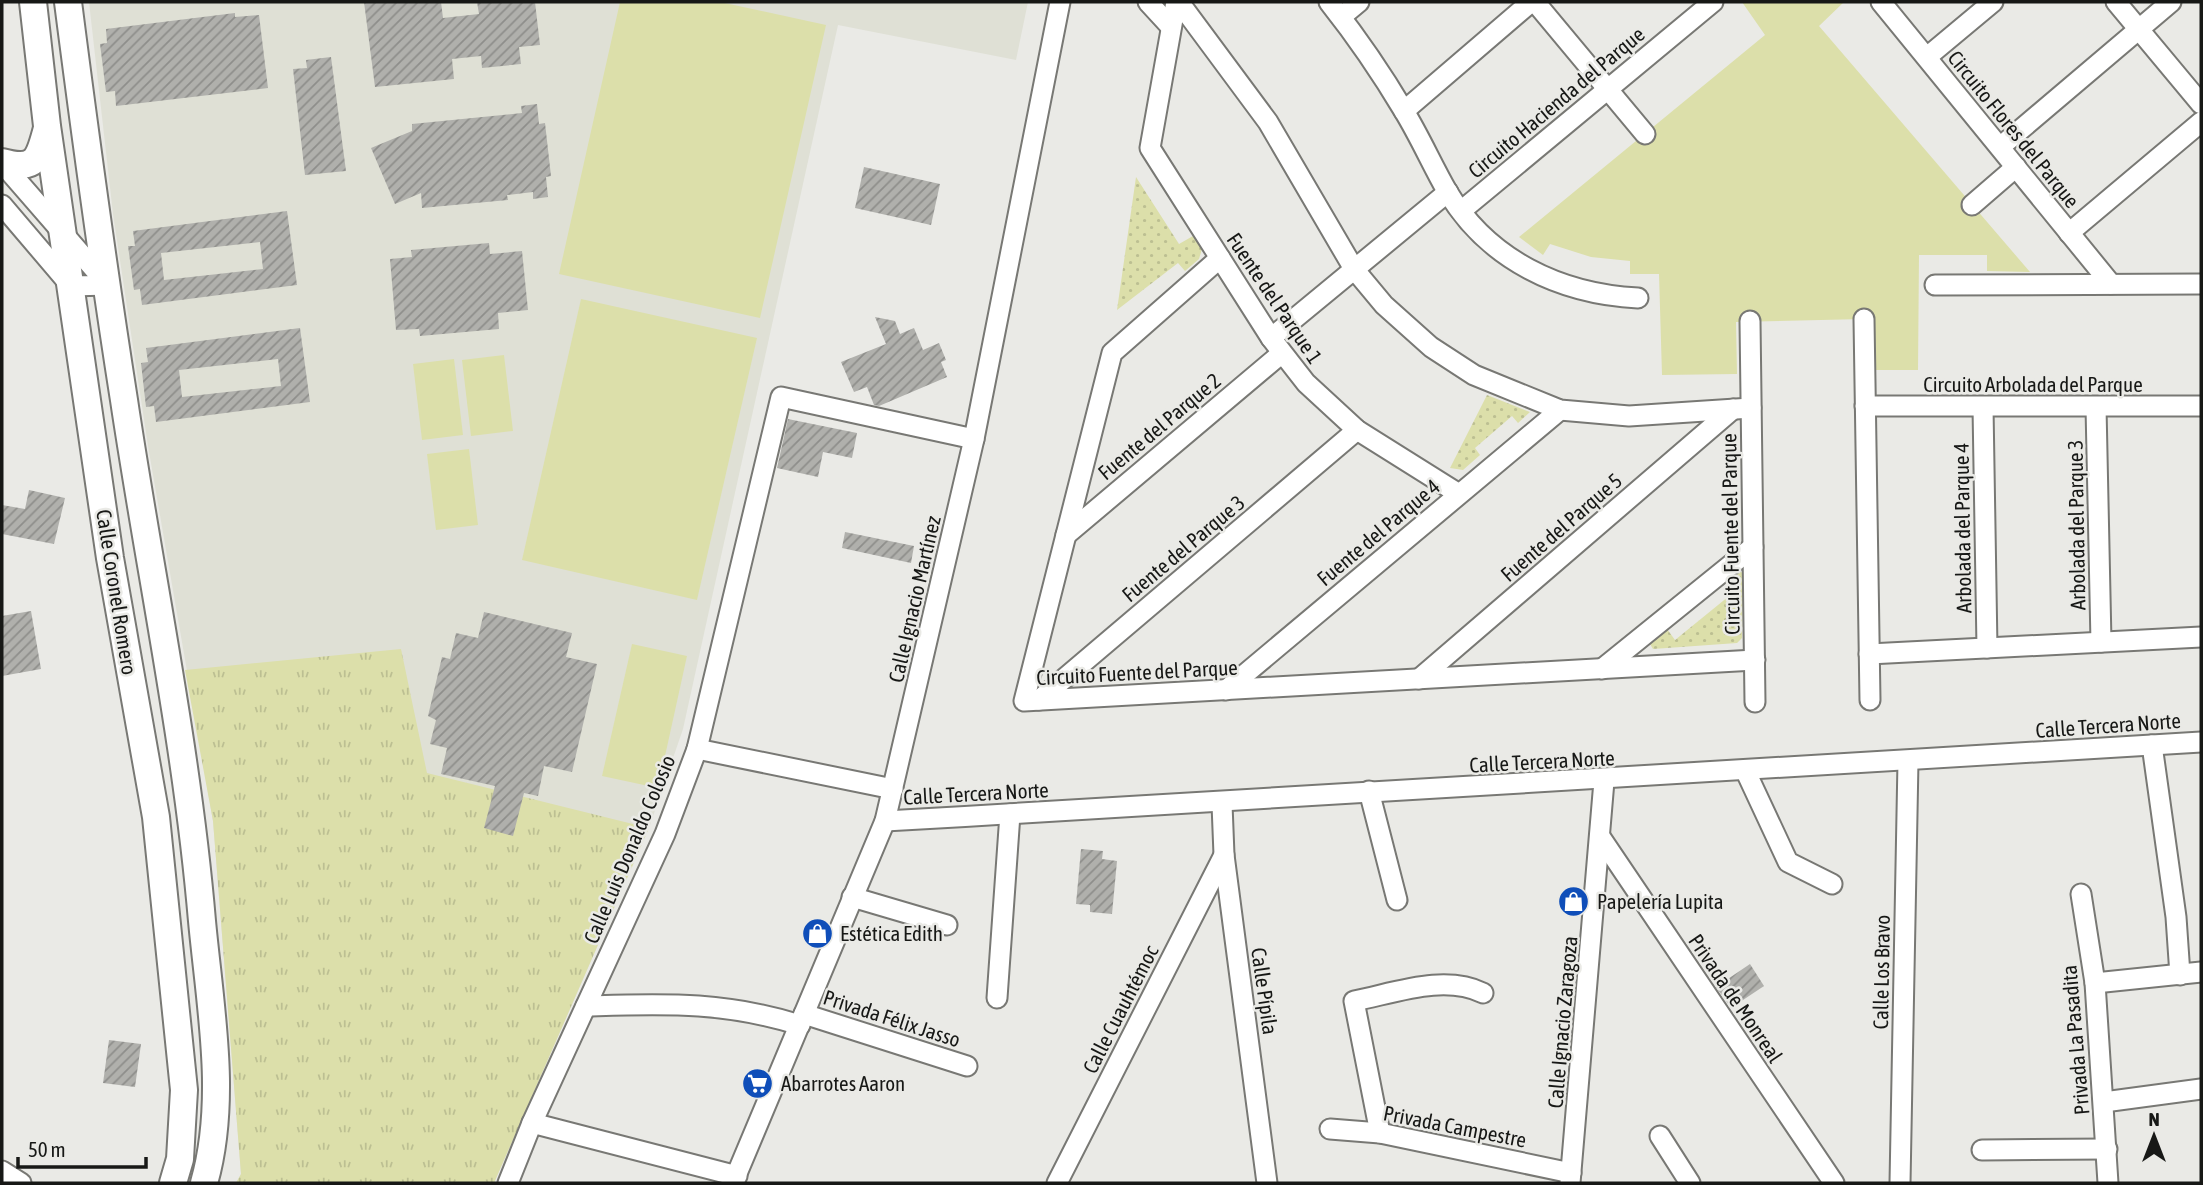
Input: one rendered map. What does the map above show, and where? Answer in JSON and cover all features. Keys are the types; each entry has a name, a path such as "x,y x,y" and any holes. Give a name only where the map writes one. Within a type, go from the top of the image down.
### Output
{"main road":[{"name":"Calle Coronel Romero","path":"33,2 47,126 110,558 156,817 184,1090 180,1159 173,1183"},
{"name":"Calle Coronel Romero","path":"68,2 124,400 193,816 216,1089 209,1164 204,1183"},
{"path":"2,162 19,167 32,164 40,153 47,126"}],"street":[{"name":"Calle Ignacio Martínez","path":"735,1179 885,821 974,439 1060,2"},
{"path":"1148,2 1171,27"},
{"name":"Circuito Fuente del Parque","path":"1150,148 1171,27 1178,2"},
{"name":"Circuito Fuente del Parque","path":"1178,2 1268,122 1354,269 1403,324 1453,362 1504,389 1560,410 1629,416 1742,408"},
{"path":"1335,10 1359,2"},
{"path":"1404,111 1533,2 1645,134"},
{"name":"Circuito Hacienda del Parque","path":"1461,211 1713,2"},
{"name":"Circuito Flores del Parque","path":"1881,2 2111,284"},
{"path":"1927,57 1993,2"},
{"path":"2116,2 2201,104"},
{"path":"2000,147 2171,2"},
{"name":"Circuito Hacienda del Parque","path":"1335,10 1404,111 1448,192 1488,242 1546,279 1592,292 1638,298"},
{"path":"2069,233 2201,122"},
{"name":"Fuente del Parque 1","path":"1150,148 1277,345 1306,383 1357,430 1459,494"},
{"path":"2,162 108,285"},
{"path":"1972,205 2016,167"},
{"name":"Fuente del Parque 2","path":"1066,535 1277,345 1354,269 1448,192"},
{"path":"2,205 71,286 108,285"},
{"name":"Circuito Fuente del Parque","path":"1220,258 1112,354 1024,701 1755,660"},
{"path":"1935,285 2193,284 2201,270"},
{"path":"1864,319 1870,700"},
{"name":"Circuito Fuente del Parque","path":"1750,321 1742,408 1753,547 1755,702"},
{"name":"Calle Luis Donaldo Colosio","path":"508,1183 532,1123 665,834 697,749 781,397 974,439"},
{"name":"Circuito Arbolada del Parque","path":"1865,406 2201,406"},
{"name":"Arbolada del Parque 4","path":"1983,407 1987,648"},
{"name":"Arbolada del Parque 3","path":"2096,407 2101,642"},
{"name":"Fuente del Parque 5","path":"1419,679 1742,408"},
{"name":"Fuente del Parque 4","path":"1226,690 1560,410"},
{"name":"Fuente del Parque 3","path":"1039,700 1357,430"},
{"path":"1602,669 1753,547"},
{"path":"1869,654 2201,637"},
{"name":"Calle Tercera Norte","path":"885,821 1222,804 1369,791 1604,781 2201,742"},
{"path":"2152,745 2176,917 2180,975"},
{"name":"Calle Tercera Norte","path":"697,749 893,789"},
{"name":"Calle Los Bravo","path":"1900,1183 1908,761"},
{"path":"1746,772 1788,862 1832,884"},
{"name":"Calle Ignacio Zaragoza","path":"1570,1178 1604,781"},
{"path":"1369,791 1397,900"},
{"name":"Calle Pípila","path":"1222,804 1224,855 1267,1183"},
{"path":"997,998 1010,814"},
{"name":"Privada de Monreal","path":"1601,838 1834,1183"},
{"name":"Calle Cuauhtémoc","path":"1057,1183 1224,855"},
{"name":"Privada La Pasadita","path":"2081,894 2095,983 2108,1183"},
{"path":"852,897 947,925"},
{"path":"2095,983 2201,972"},
{"path":"1380,1133 1354,1001 1447,984 1466,985 1483,993"},
{"name":"Privada Félix Jasso","path":"586,1006 680,1003 755,1011 802,1020 967,1066"},
{"path":"2104,1102 2201,1089"},
{"path":"532,1123 735,1179"},
{"name":"Privada Campestre","path":"1330,1129 1380,1133 1570,1178"},
{"path":"1660,1136 1690,1183"},
{"path":"1982,1150 2107,1149"},
{"path":"2,1171 21,1183"}],"shaded area":[{"path":"89,2 1028,2 1016,60 838,25 683,729 649,828 494,1183 236,1183 241,1174 213,821 148,446 113,214"}],"green space":[{"path":"620,2 720,2 826,25 760,318 559,274"},
{"path":"1742,2 1844,2 1819,26 2030,272 1987,271 1987,255 1919,255 1918,370 1871,370 1864,319 1736,322 1737,374 1662,375 1659,274 1630,274 1630,261 1591,257 1550,244 1543,255 1519,237 1765,35"},
{"path":"1136,177 1179,244 1193,236 1202,249 1199,259 1185,271 1178,263 1117,310"},
{"path":"581,299 757,338 697,600 522,560"},
{"path":"504,355 513,431 471,436 462,360"},
{"path":"454,359 463,435 422,440 413,364"},
{"path":"1487,395 1530,412 1518,423 1512,416 1475,448 1480,455 1463,470 1450,468"},
{"path":"469,449 478,525 436,530 427,454"},
{"path":"1739,571 1743,573 1742,638 1737,643 1653,649 1650,644 1667,629 1675,640 1734,592 1726,582"},
{"path":"632,644 687,656 658,788 602,776"},
{"path":"401,649 427,773 649,828 494,1183 236,1183 241,1174 213,821 185,670"}],"building":[{"path":"364,2 441,2 443,18 479,14 477,2 535,2 540,45 519,47 521,64 482,68 481,56 452,59 454,79 375,87"},
{"path":"235,13 235,17 259,15 268,88 116,106 115,91 106,92 100,44 107,43 106,29"},
{"path":"331,57 346,171 305,175 293,69 307,68 306,60"},
{"path":"537,104 539,124 545,123 551,176 546,177 548,197 533,199 533,192 507,195 508,200 422,208 421,193 395,204 371,148 412,131 412,124 522,113 521,106"},
{"path":"864,167 940,184 931,225 855,208"},
{"path":"287,211 297,285 142,305 140,289 134,290 128,246 135,246 133,231","holes":["260,242 263,269 164,280 161,253"]},
{"path":"489,243 490,254 522,251 528,310 498,313 499,329 420,336 419,329 396,330 390,259 412,257 411,250"},
{"path":"875,317 895,321 900,334 914,328 923,350 939,343 946,360 941,362 947,377 879,406 874,405 867,387 854,392 841,362 886,344"},
{"path":"300,328 310,402 156,422 154,406 146,407 141,363 148,362 146,348","holes":["278,359 281,386 182,397 179,370"]},
{"path":"788,419 857,433 852,458 823,452 818,477 777,468"},
{"path":"29,490 65,498 54,544 2,534 2,505 25,509"},
{"path":"845,532 914,546 911,563 842,548"},
{"path":"31,611 41,669 2,676 2,616"},
{"path":"484,612 572,633 566,657 597,664 572,772 544,766 538,796 524,793 513,836 484,828 495,786 441,774 447,748 430,744 436,720 428,716 442,657 450,659 456,633 478,638"},
{"path":"1081,849 1103,851 1102,859 1117,861 1112,914 1090,912 1090,905 1076,904"},
{"path":"1750,964 1764,986 1731,1008 1716,987"},
{"path":"109,1040 141,1044 135,1087 103,1083"}],"place":[{"name":"Papelería Lupita","path":"1574,901"},
{"name":"Estética Edith","path":"817,933"},
{"name":"Abarrotes Aaron","path":"758,1083"}]}
